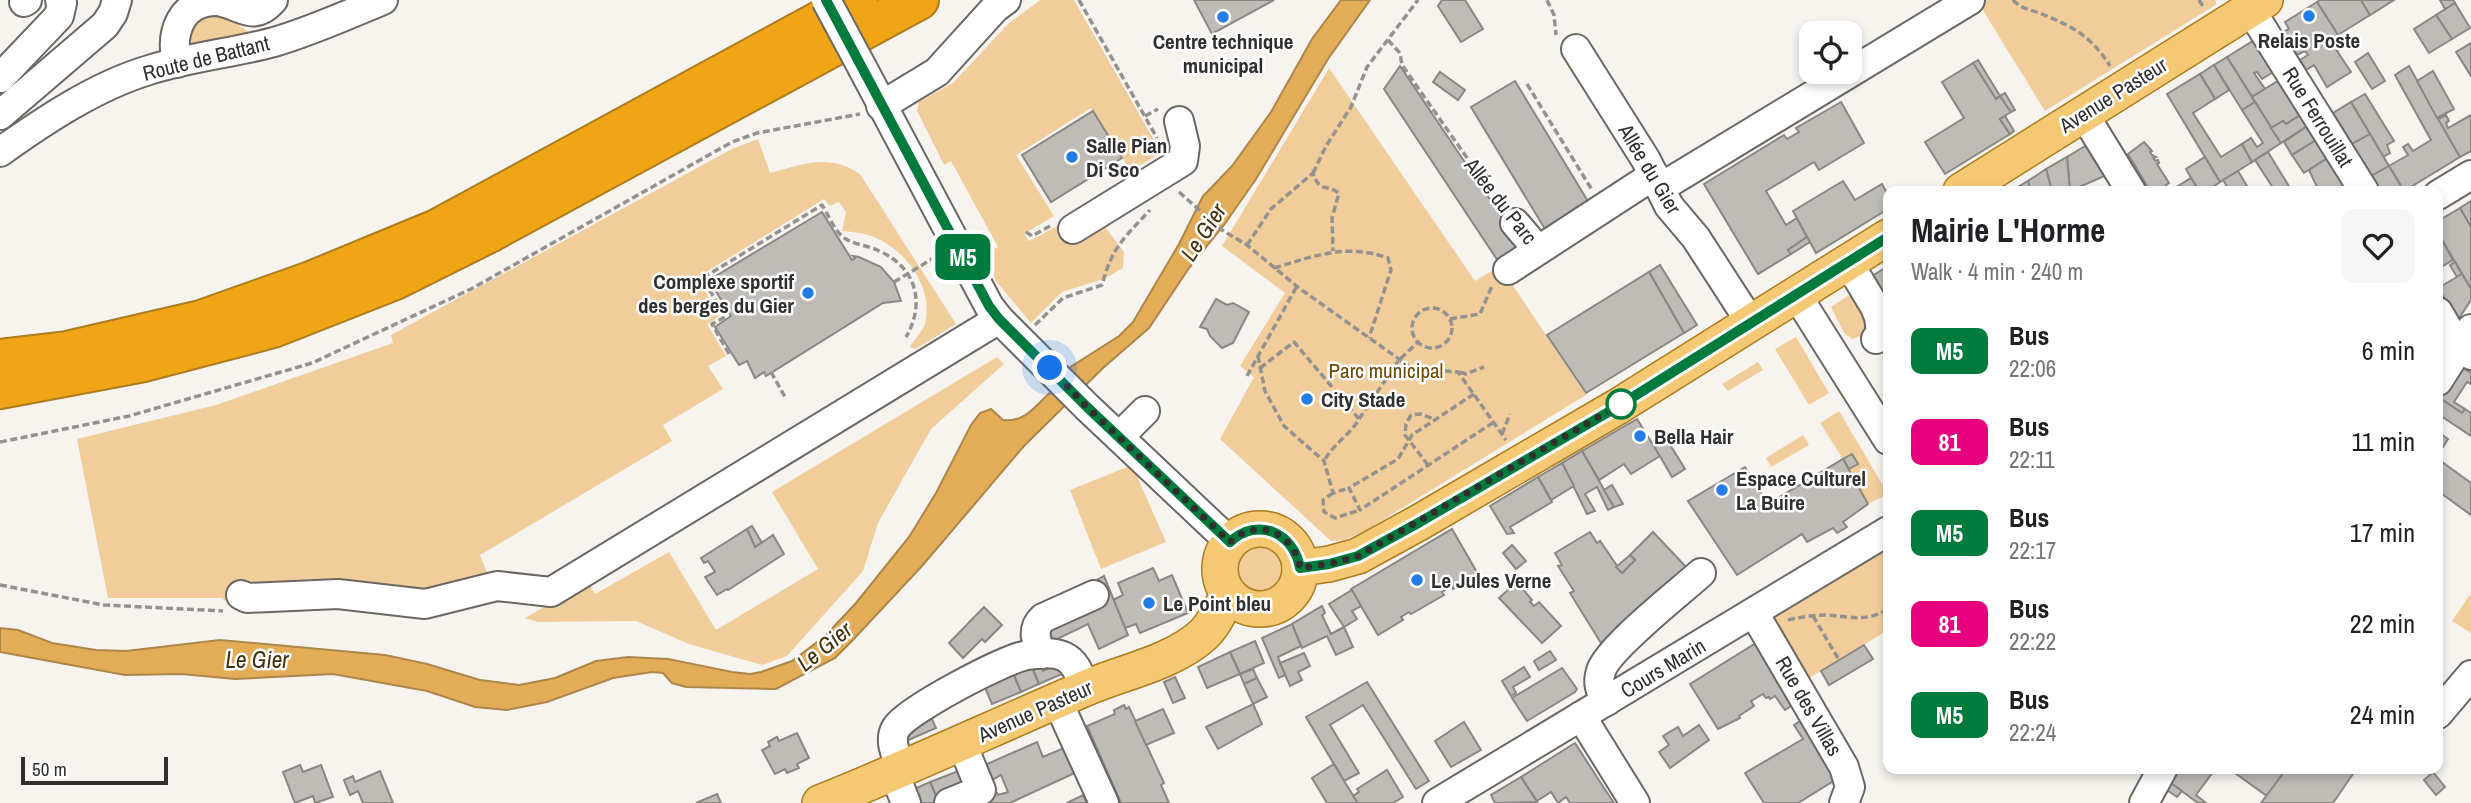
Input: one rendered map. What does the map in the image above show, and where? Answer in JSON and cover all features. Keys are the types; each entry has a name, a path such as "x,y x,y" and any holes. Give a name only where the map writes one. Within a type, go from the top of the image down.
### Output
{"highway":[{"path":"0,359 67,351 201,320 311,281 424,234 859,0"},
{"path":"0,389 144,362 274,328 395,280 489,233 919,0"}],"main road":[{"name":"Avenue Pasteur","path":"1969,186 2245,6"},
{"path":"1300,568 1342,562 1379,544 1617,407 1883,240"},
{"path":"1258,529 1271,531 1292,545 1300,568 1293,593 1284,601 1273,607 1248,608 1237,603 1228,594 1220,571 1221,559 1230,542 1246,532 1258,529"},
{"name":"Avenue Pasteur","path":"831,801 901,782 962,744 1071,694 1167,656 1193,641 1210,626 1228,594"}],"street":[{"path":"0,78 59,16 60,0"},
{"path":"0,115 105,25 117,0"},
{"path":"177,63 173,43 177,23 182,15 193,7 204,2 218,1 249,12 258,12 273,0"},
{"name":"Route de Battant","path":"0,152 46,120 112,85 148,70 276,41 383,0"},
{"path":"826,0 989,306 1087,407 1230,542"},
{"path":"881,106 937,72 995,8 1006,0"},
{"name":"Allée du Parc","path":"1515,223 1538,250 1970,0"},
{"name":"Rue Ferrouillat","path":"2245,6 2361,186"},
{"name":"Allée du Gier","path":"1576,49 1670,206 1696,238 1751,323"},
{"path":"2083,113 2128,186"},
{"path":"1067,224 1183,161 1185,146 1179,121"},
{"path":"2443,192 2471,175"},
{"path":"1508,270 1538,250"},
{"path":"1838,359 1883,336 1875,307 1848,262"},
{"path":"1796,294 1883,432"},
{"path":"2443,318 2467,344 2443,375"},
{"path":"242,595 247,598 338,594 425,604 497,586 551,592 999,319"},
{"path":"1119,437 1146,411"},
{"name":"Cours Marin","path":"1437,803 1607,701 1760,622 1883,535"},
{"path":"1607,701 1600,691 1599,682 1604,664 1637,629 1701,573"},
{"path":"383,576 398,601"},
{"path":"1041,654 1035,638 1037,623 1094,595"},
{"name":"Rue des Villas","path":"1760,622 1849,776 1851,800"},
{"path":"901,782 893,738 894,730 901,722 926,704 1013,659 1027,654 1058,654 1073,663 1071,694 1088,768 1104,803"},
{"path":"2443,708 2471,674"},
{"path":"1581,716 1635,803"},
{"path":"949,803 989,786 962,744"},
{"path":"2144,803 2157,774"}],"path":[{"path":"1079,0 1162,146"},
{"path":"1247,245 1271,209 1313,173 1326,146 1351,107 1367,67 1418,0"},
{"path":"1547,0 1554,15 1556,38 1576,49"},
{"path":"2013,0 2026,9 2085,35 2101,50 2113,71"},
{"name":"Allée du Parc","path":"1388,40 1400,53 1402,65 1515,223"},
{"path":"1527,84 1595,195"},
{"path":"1313,173 1317,184 1339,193 1332,218 1333,251"},
{"path":"729,354 712,324 725,317 703,278 822,205 842,237 878,250 899,262 911,279 916,296 916,320 906,337"},
{"path":"1031,328 1063,298 1102,285 1112,254 1123,237 1156,205"},
{"path":"1199,210 1297,286 1413,369 1466,374 1484,366"},
{"path":"1026,233 1032,236 1067,224"},
{"path":"1274,268 1333,251 1375,253 1388,258 1391,270 1368,338"},
{"path":"894,282 937,256"},
{"path":"1450,319 1480,314 1492,285 1508,270"},
{"path":"1247,376 1297,286"},
{"path":"1431,308 1438,309 1450,319 1451,335 1442,345 1430,348 1418,342 1413,330 1415,318 1419,313 1431,308"},
{"path":"1260,368 1294,342 1359,419"},
{"path":"1324,461 1330,449 1355,426 1399,360 1418,342"},
{"path":"1258,356 1265,391 1284,426 1324,461 1333,493"},
{"path":"771,372 785,397"},
{"path":"1458,372 1509,445"},
{"path":"1474,394 1412,435 1398,459 1349,488 1322,500 1324,512 1335,518 1360,510 1494,422"},
{"path":"1428,466 1405,435 1406,424 1411,415 1421,414 1436,420"},
{"path":"1502,434 1510,414"},
{"path":"1349,488 1360,510"},
{"path":"1760,622 1813,616 1865,618 1883,612"},
{"path":"1813,616 1838,658"}],"green space":[{"path":"198,0 257,37 162,57"},
{"path":"1040,0 1074,0 1159,149 1157,155 1131,171 1091,108 1016,155 1054,216 1024,234 1029,241 1063,223 1100,220 1124,252 1123,268 1104,279 1062,292 1031,323 996,281 985,254 998,247 951,161 944,165 917,111 919,102 953,83 1008,24"},
{"path":"1986,0 2215,0 2217,4 2045,111 1979,4"},
{"name":"Parc municipal","path":"1329,68 1475,281 1500,266 1586,395 1363,532 1344,540 1331,541 1220,439 1254,377 1240,366 1285,293 1222,246"},
{"path":"758,139 770,173 805,164 827,162 860,174 956,324 915,349 910,347 924,327 927,310 921,284 915,272 897,251 886,243 874,237 842,231 846,212 839,202 830,206 824,199 698,277 719,317 707,324 726,356 708,366 723,389 663,425 672,441 480,555 496,596 229,604 222,598 108,598 77,439 216,405 393,343 391,335 732,149"},
{"path":"1857,290 1870,333 1852,339 1844,333 1831,307"},
{"path":"1796,337 1829,393 1809,405 1775,349"},
{"path":"997,357 1004,364 931,429 878,523 863,571 787,656 762,665 689,644 636,621 538,622 525,618 588,582 595,594 669,552 716,630 818,569 772,492"},
{"path":"1758,362 1763,370 1728,391 1722,384"},
{"path":"1839,411 1883,486 1883,496 1868,504 1849,469 1858,464 1852,454 1843,459 1820,423"},
{"path":"1803,435 1809,445 1771,467 1766,458"},
{"path":"1132,465 1166,542 1101,569 1070,490"},
{"path":"1259,541 1269,543 1277,549 1283,557 1283,577 1277,585 1269,591 1259,593 1249,591 1241,585 1235,577 1233,567 1235,557 1241,549 1249,543"},
{"path":"1883,545 1883,633 1806,680 1768,618"},
{"path":"2471,593 2471,633 2452,621"}],"water":[{"name":"Le Gier","path":"1341,0 1370,0 1328,59 1256,179 1224,225 1189,268 1149,328 1103,368 1024,446 922,566 835,658 776,689 686,687 672,683 663,673 652,672 613,678 547,702 507,710 475,707 427,691 333,674 235,679 181,674 125,675 0,652 0,628 18,630 52,643 96,650 126,651 220,640 385,655 480,680 519,685 555,678 596,661 628,657 668,659 750,674 792,661 825,636 856,603 909,537 980,413 991,409 1003,420 1025,415 1056,388 1079,379 1069,368 1119,336 1133,322 1179,244 1203,196 1232,166 1271,112 1312,39"}],"building":[{"name":"Centre technique municipal","path":"1194,0 1274,0 1212,34"},
{"path":"1442,0 1465,0 1483,29 1461,42 1438,6"},
{"path":"2361,0 2370,15 2338,35 2317,2"},
{"path":"2361,0 2394,0 2370,15"},
{"path":"2440,0 2453,0 2455,3 2445,9"},
{"path":"2317,2 2345,46 2337,51 2351,72 2327,87 2314,65 2306,70 2300,60 2308,55 2305,51 2297,55 2283,32 2289,29 2285,22"},
{"path":"2455,3 2470,28 2452,39 2436,15"},
{"path":"2436,15 2452,39 2429,53 2414,29"},
{"path":"2256,39 2275,71 2262,79 2257,72 2254,73 2265,89 2252,97 2227,57"},
{"path":"2471,43 2471,76 2456,52"},
{"path":"2368,53 2385,81 2372,89 2355,62"},
{"path":"2227,57 2255,102 2242,110 2214,65"},
{"path":"1978,60 2000,96 1996,99 1973,63"},
{"path":"1973,63 1996,99 2000,96 2011,112 2000,119 2010,134 1945,174 1925,142 1964,118 1942,82"},
{"path":"2214,65 2229,90 2215,99 2200,74"},
{"path":"1400,66 1522,247 1498,261 1384,89"},
{"path":"2409,66 2460,157 2412,186 2401,186 2389,166 2408,155 2403,147 2408,144 2413,151 2431,140 2395,75"},
{"path":"2433,71 2454,109 2437,118 2417,81"},
{"path":"1440,72 1465,90 1458,100 1433,82"},
{"path":"2200,74 2215,99 2193,113 2221,157 2242,144 2252,162 2220,182 2167,94"},
{"path":"2281,79 2302,114 2286,124 2283,121 2271,128 2252,97"},
{"path":"1515,81 1592,208 1548,234 1471,107"},
{"path":"2005,93 2015,110 2011,112 2000,96"},
{"path":"2365,94 2394,141 2387,145 2390,153 2383,157 2351,102"},
{"path":"1841,102 1864,143 1819,170 1814,162 1766,191 1786,225 1797,218 1807,237 1788,250 1791,254 1758,274 1704,184 1784,135 1787,139 1799,132 1796,128"},
{"path":"2255,102 2281,143 2252,162 2242,144 2251,138 2257,147 2263,143 2242,110"},
{"path":"2351,102 2370,134 2352,144 2333,113"},
{"name":"Salle Pian Di Sco","path":"1093,111 1122,158 1051,202 1022,155"},
{"path":"2302,114 2309,125 2281,143 2271,128 2283,121 2286,124"},
{"path":"2446,115 2448,128 2471,115 2471,151 2460,157 2438,119"},
{"path":"2005,116 2014,131 2010,134 2000,119"},
{"path":"2309,125 2318,139 2292,155 2284,142"},
{"path":"2370,134 2389,166 2371,176 2352,144"},
{"path":"2318,139 2329,157 2304,173 2292,155"},
{"path":"2144,142 2156,157 2153,158 2158,160 2157,164 2169,183 2165,186 2147,186 2128,154"},
{"path":"2090,143 2109,174 2081,186 2070,186 2067,157"},
{"path":"2268,152 2289,186 2272,186 2255,160"},
{"path":"2067,157 2070,186 2051,186 2046,169"},
{"path":"2205,157 2220,182 2214,186 2196,186 2186,169"},
{"path":"2329,157 2346,186 2317,186 2309,170"},
{"path":"2389,166 2401,186 2377,186 2371,176"},
{"path":"2046,169 2051,186 2030,186 2028,181"},
{"path":"2238,171 2247,186 2227,186 2223,180"},
{"path":"2191,178 2196,186 2178,186"},
{"path":"1843,181 1855,200 1882,184 1883,186 1883,212 1816,253 1793,211"},
{"path":"2471,201 2471,227 2460,208"},
{"path":"2460,208 2471,227 2471,289 2443,241 2443,218"},
{"name":"Complexe sportif des berges du Gier","path":"822,212 852,260 855,258 853,256 859,257 881,267 894,282 901,301 883,303 766,376 764,372 755,378 747,361 739,365 715,327 731,316 709,280"},
{"path":"1807,237 1810,242 1791,254 1788,250"},
{"path":"2443,242 2453,260 2443,266"},
{"path":"2455,262 2462,274 2457,277 2450,265"},
{"path":"1660,265 1697,325 1684,333 1649,272"},
{"path":"1883,269 1883,299 1866,280"},
{"path":"1649,272 1684,333 1586,393 1547,335"},
{"path":"2462,274 2471,289 2471,300 2458,320 2443,296 2443,285"},
{"path":"1216,299 1227,305 1233,303 1249,312 1233,343 1222,348 1207,329 1200,327"},
{"path":"2457,365 2471,373 2471,384 2467,382 2454,402 2465,409 2462,413 2443,400 2443,389"},
{"path":"2443,400 2462,413 2465,409 2471,413 2471,436 2443,417"},
{"path":"1637,419 1660,456 1631,474 1624,464 1599,480 1582,451"},
{"path":"1663,436 1685,469 1672,477 1654,446"},
{"path":"1582,451 1614,507 1608,510 1597,487 1585,494 1595,511 1587,514 1562,463"},
{"path":"1852,454 1858,464 1849,469 1843,459"},
{"path":"1843,459 1868,504 1843,522 1847,527 1837,533 1833,528 1807,542 1802,534 1737,575 1688,501 1745,467 1768,504"},
{"path":"1562,463 1574,486 1551,500 1538,477"},
{"path":"2443,463 2471,483 2471,515 2443,495"},
{"path":"1538,477 1552,502 1510,527 1514,533 1507,534 1490,506"},
{"path":"1612,485 1623,504 1614,507 1604,490"},
{"path":"752,526 762,543 755,547 747,529"},
{"path":"747,529 755,547 773,535 784,554 717,595 705,577 715,572 708,561 704,563 701,558"},
{"name":"Le Jules Verne","path":"1452,529 1478,574 1453,589 1452,586 1442,592 1444,595 1411,614 1409,612 1401,617 1403,620 1378,635 1351,589"},
{"path":"1590,532 1597,543 1600,541 1622,573 1635,560 1630,555 1653,532 1689,570 1604,648 1570,593 1574,591 1558,566 1562,565 1555,553"},
{"path":"1512,545 1526,561 1516,569 1503,553"},
{"path":"1630,555 1635,560 1622,573 1616,567"},
{"name":"Le Point bleu","path":"1153,568 1159,581 1172,575 1188,613 1140,633 1136,624 1125,628 1113,600 1123,595 1118,583"},
{"path":"1104,576 1128,635 1099,649 1088,624 1053,641 1046,626 1103,600 1095,581"},
{"path":"1517,582 1534,606 1539,602 1561,626 1542,643 1499,598"},
{"path":"1352,590 1361,606 1352,611 1357,619 1344,627 1329,604"},
{"path":"1322,606 1325,613 1322,615 1331,634 1344,627 1353,647 1336,655 1327,636 1302,648 1292,624"},
{"path":"984,607 1002,625 985,642 982,639 963,658 949,643"},
{"path":"1292,624 1301,646 1278,657 1285,675 1279,678 1262,638"},
{"path":"1761,640 1799,701 1785,710 1775,696 1770,699 1763,694 1751,701 1754,706 1739,716 1740,718 1718,729 1690,684"},
{"path":"1255,641 1264,663 1240,674 1230,652"},
{"path":"1864,645 1873,659 1829,685 1821,671"},
{"path":"1550,651 1556,660 1539,670 1534,661"},
{"path":"1230,652 1240,674 1207,688 1198,667"},
{"path":"1304,653 1310,666 1298,672 1302,680 1290,686 1280,663"},
{"path":"1039,662 1043,671 1058,664 1062,674 1039,684 1031,665"},
{"path":"1031,665 1039,684 1021,692 1012,671"},
{"path":"1524,667 1530,677 1513,687 1516,693 1511,696 1502,681"},
{"path":"1562,668 1577,689 1527,721 1512,698"},
{"path":"1253,669 1257,678 1244,684 1240,674"},
{"path":"1012,671 1021,692 992,704 983,683"},
{"path":"1175,677 1185,698 1173,703 1164,682"},
{"path":"1257,678 1267,697 1253,704 1244,684"},
{"path":"1367,682 1429,781 1416,789 1363,705 1330,725 1359,773 1344,781 1306,717"},
{"path":"1253,704 1262,724 1218,749 1206,727"},
{"path":"1124,705 1126,709 1129,707 1164,783 1161,785 1169,803 1121,803 1087,726 1115,714 1114,710"},
{"path":"927,708 936,728 906,741 904,729"},
{"path":"1163,709 1174,733 1146,745 1135,721"},
{"path":"1808,716 1835,780 1798,803 1764,803 1745,773 1803,739 1794,725"},
{"path":"1464,722 1481,750 1451,767 1435,741"},
{"path":"1699,725 1709,740 1670,768 1659,752 1669,745 1663,736 1678,727 1683,736"},
{"path":"797,733 809,758 797,764 799,768 787,773 785,769 775,774 762,750 770,746 768,742 777,737 779,741"},
{"path":"1037,742 1043,757 1066,747 1077,772 1010,803 972,803 997,793 1008,792 1001,775 992,780 985,765"},
{"path":"1575,743 1614,803 1570,803 1566,797 1558,803 1551,792 1537,801 1521,777"},
{"path":"1334,764 1358,803 1327,803 1312,778"},
{"path":"300,765 303,772 321,765 333,797 315,803 313,796 295,803 283,772"},
{"path":"961,770 968,785 937,798 930,782"},
{"path":"1387,770 1403,797 1393,803 1358,803 1353,796 1359,792 1357,789"},
{"path":"380,771 393,803 363,803 358,791 350,795 344,780 353,776 355,782"},
{"path":"2173,774 2212,774 2196,795 2206,803 2198,803 2168,781"},
{"path":"2236,774 2284,774 2267,796"},
{"path":"2283,774 2353,774 2333,803 2261,803"},
{"path":"2435,774 2445,787 2436,795 2424,780"},
{"path":"1521,777 1537,802 1495,803 1491,795"},
{"path":"2168,781 2182,791 2177,797 2164,788"},
{"path":"930,782 939,803 920,803 914,789"},
{"path":"717,794 721,803 696,803"},
{"path":"1083,795 1087,803 1067,803"}],"bus line":[{"name":"M5","path":"826,0 989,306 999,319 1025,342 1087,407 1230,542 1246,532 1258,529 1271,531 1292,545 1300,568 1342,562 1358,556 1420,522 1617,407 1883,240"}],"place":[{"name":"Relais Poste","path":"2309,16"},
{"name":"Centre technique municipal","path":"1223,17"},
{"name":"Salle Pian Di Sco","path":"1072,157"},
{"name":"Complexe sportif des berges du Gier","path":"808,293"},
{"name":"City Stade","path":"1307,399"},
{"name":"Bella Hair","path":"1640,436"},
{"name":"Espace Culturel La Buire","path":"1722,490"},
{"name":"Le Jules Verne","path":"1417,580"},
{"name":"Le Point bleu","path":"1149,603"}],"route":[{"path":"1050,368 1087,407 1230,542 1246,532 1258,529 1271,531 1292,545 1300,568 1342,562 1358,556 1621,404"}]}
